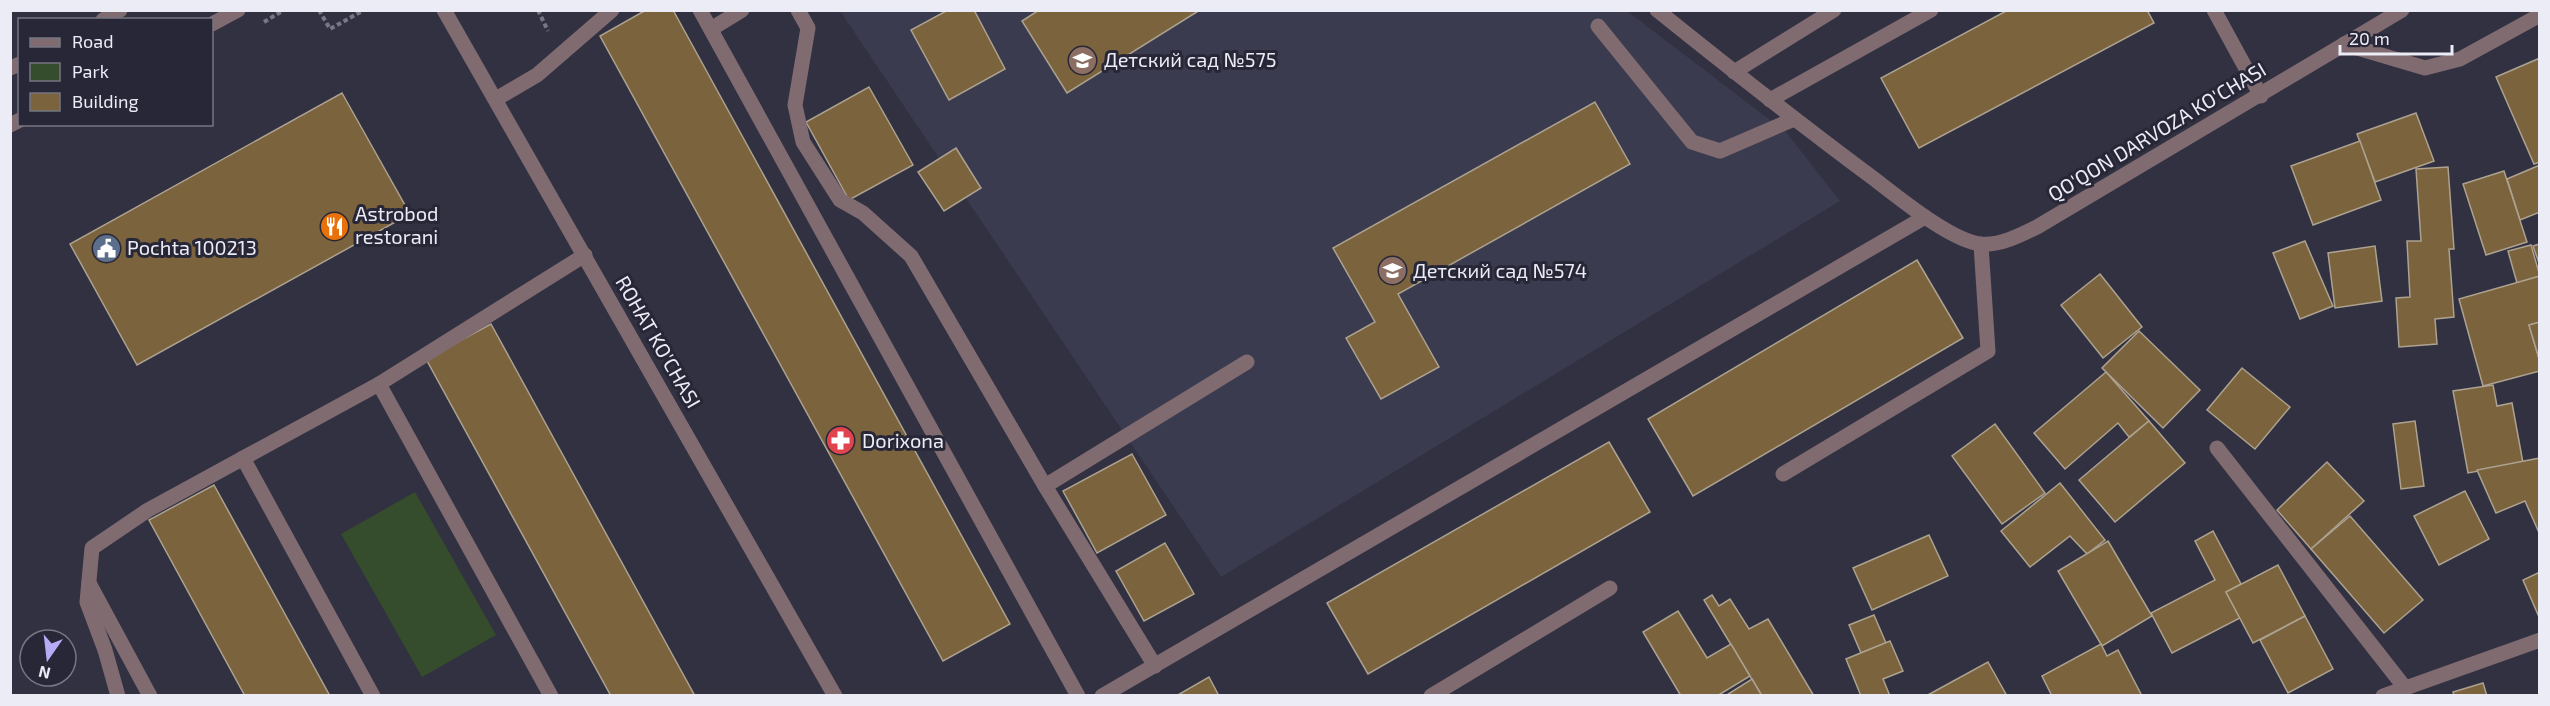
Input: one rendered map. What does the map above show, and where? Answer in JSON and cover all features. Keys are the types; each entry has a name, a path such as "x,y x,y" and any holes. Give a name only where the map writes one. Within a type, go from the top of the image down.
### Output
{"street":[{"path":"106,18 120,10"},
{"path":"213,23 238,10"},
{"name":"ROHAT KO'CHASI","path":"444,10 835,696"},
{"path":"496,99 537,75 612,10"},
{"path":"700,10 1078,696"},
{"path":"711,29 742,10"},
{"path":"798,10 808,28 795,105 803,142 840,200 863,213 911,256 1045,486 1155,666"},
{"path":"1657,10 1794,119 1925,217 1952,233 1981,244 1989,351 1783,474"},
{"path":"1734,72 1834,10"},
{"path":"1770,100 1931,10"},
{"path":"2214,10 2261,96"},
{"name":"QO'QON DARVOZA KO'CHASI","path":"1981,244 2011,239 2037,228 2403,10"},
{"path":"2344,44 2425,68 2460,60 2540,15"},
{"path":"1598,26 1692,142 1720,151 1794,119"},
{"path":"1102,696 1925,217"},
{"path":"118,696 105,650 87,602 92,548 148,510 379,384 585,255"},
{"path":"1045,486 1247,362"},
{"path":"379,384 551,696"},
{"path":"2217,448 2406,689"},
{"path":"243,458 373,696"},
{"path":"89,584 150,696"},
{"path":"1431,696 1610,588"},
{"path":"2383,696 2540,640"}],"path":[{"path":"318,10 330,29 363,10"}],"shaded area":[{"path":"840,11 1627,11 1786,132 1840,201 1221,577"}],"green space":[{"path":"415,492 496,635 422,677 341,534"}],"building":[{"path":"646,10 673,10 1010,624 943,661 600,36"},
{"path":"948,10 974,10 1005,69 949,100 911,30"},
{"name":"Детский сад №575","path":"1039,10 1200,10 1067,93 1022,21"},
{"path":"2008,10 2147,10 2154,23 1919,148 1881,78"},
{"path":"2540,58 2540,162 2534,164 2496,77"},
{"path":"869,87 913,165 849,200 806,122"},
{"path":"342,93 410,214 137,365 70,244"},
{"name":"Детский сад №574","path":"1595,102 1630,164 1398,294 1439,367 1381,399 1346,338 1375,322 1333,248"},
{"path":"2416,113 2434,161 2375,182 2357,134"},
{"path":"2360,141 2381,200 2313,225 2291,166"},
{"path":"956,148 981,188 944,211 918,172"},
{"path":"2540,165 2540,212 2520,220 2507,179"},
{"path":"2448,167 2454,249 2449,249 2454,317 2435,319 2437,344 2399,347 2396,298 2410,297 2407,241 2421,241 2416,169"},
{"path":"2504,171 2527,242 2486,255 2463,184"},
{"path":"2305,241 2333,306 2300,319 2273,253"},
{"path":"2540,244 2540,266 2533,246"},
{"path":"2531,245 2540,276 2517,283 2508,251"},
{"path":"2375,246 2382,301 2335,308 2328,253"},
{"path":"1917,260 1963,338 1693,496 1648,419"},
{"path":"2100,274 2142,327 2103,358 2061,305"},
{"path":"2540,276 2540,322 2529,325 2540,362 2540,371 2483,386 2459,299"},
{"path":"2540,322 2540,362 2529,325"},
{"path":"491,324 695,696 611,696 426,359"},
{"path":"2139,331 2200,390 2163,428 2102,368"},
{"path":"2242,368 2290,407 2255,449 2207,410"},
{"path":"2106,372 2149,421 2129,437 2118,423 2065,469 2034,433"},
{"path":"2493,385 2497,406 2512,403 2523,463 2468,473 2453,391"},
{"path":"2149,421 2185,463 2115,522 2079,480"},
{"path":"2415,421 2424,486 2401,489 2393,424"},
{"path":"1995,424 2045,493 2002,524 1952,456"},
{"path":"1609,442 1650,512 1368,674 1327,603"},
{"path":"1132,454 1166,515 1097,553 1063,491"},
{"path":"2540,458 2540,535 2525,501 2496,513 2477,470"},
{"path":"2327,462 2364,501 2311,549 2277,510"},
{"path":"2060,483 2105,540 2087,554 2070,536 2030,567 2001,531"},
{"path":"214,485 330,696 245,696 149,520"},
{"path":"2465,491 2489,539 2439,565 2414,516"},
{"path":"2350,516 2423,600 2384,633 2311,549"},
{"path":"2213,531 2241,584 2226,592 2240,618 2172,653 2151,613 2215,580 2195,541"},
{"path":"1929,535 1948,576 1872,610 1853,568"},
{"path":"2108,541 2152,616 2102,646 2058,571"},
{"path":"1165,543 1194,594 1144,621 1116,571"},
{"path":"2278,565 2305,616 2253,643 2226,592"},
{"path":"2540,572 2540,617 2539,617 2523,580"},
{"path":"1712,595 1719,606 1730,599 1749,629 1768,619 1814,696 1762,696 1704,600"},
{"path":"1678,611 1707,658 1731,644 1750,676 1717,696 1681,696 1643,632"},
{"path":"1874,615 1886,643 1861,653 1849,625"},
{"path":"2305,616 2333,669 2288,693 2260,640"},
{"path":"1890,641 1903,671 1883,679 1890,696 1861,696 1846,659"},
{"path":"2101,644 2107,656 2118,650 2142,696 2052,696 2042,676"},
{"path":"1988,662 2007,696 1926,696"},
{"path":"1209,677 1219,696 1176,696"},
{"path":"1752,679 1762,696 1725,696"},
{"path":"2483,683 2487,696 2454,696 2453,692"}],"place":[{"name":"Детский сад №575","path":"1083,60"},
{"name":"Astrobod restorani","path":"334,226"},
{"name":"Pochta 100213","path":"106,248"},
{"name":"Детский сад №574","path":"1392,271"},
{"name":"Dorixona","path":"841,441"}]}
